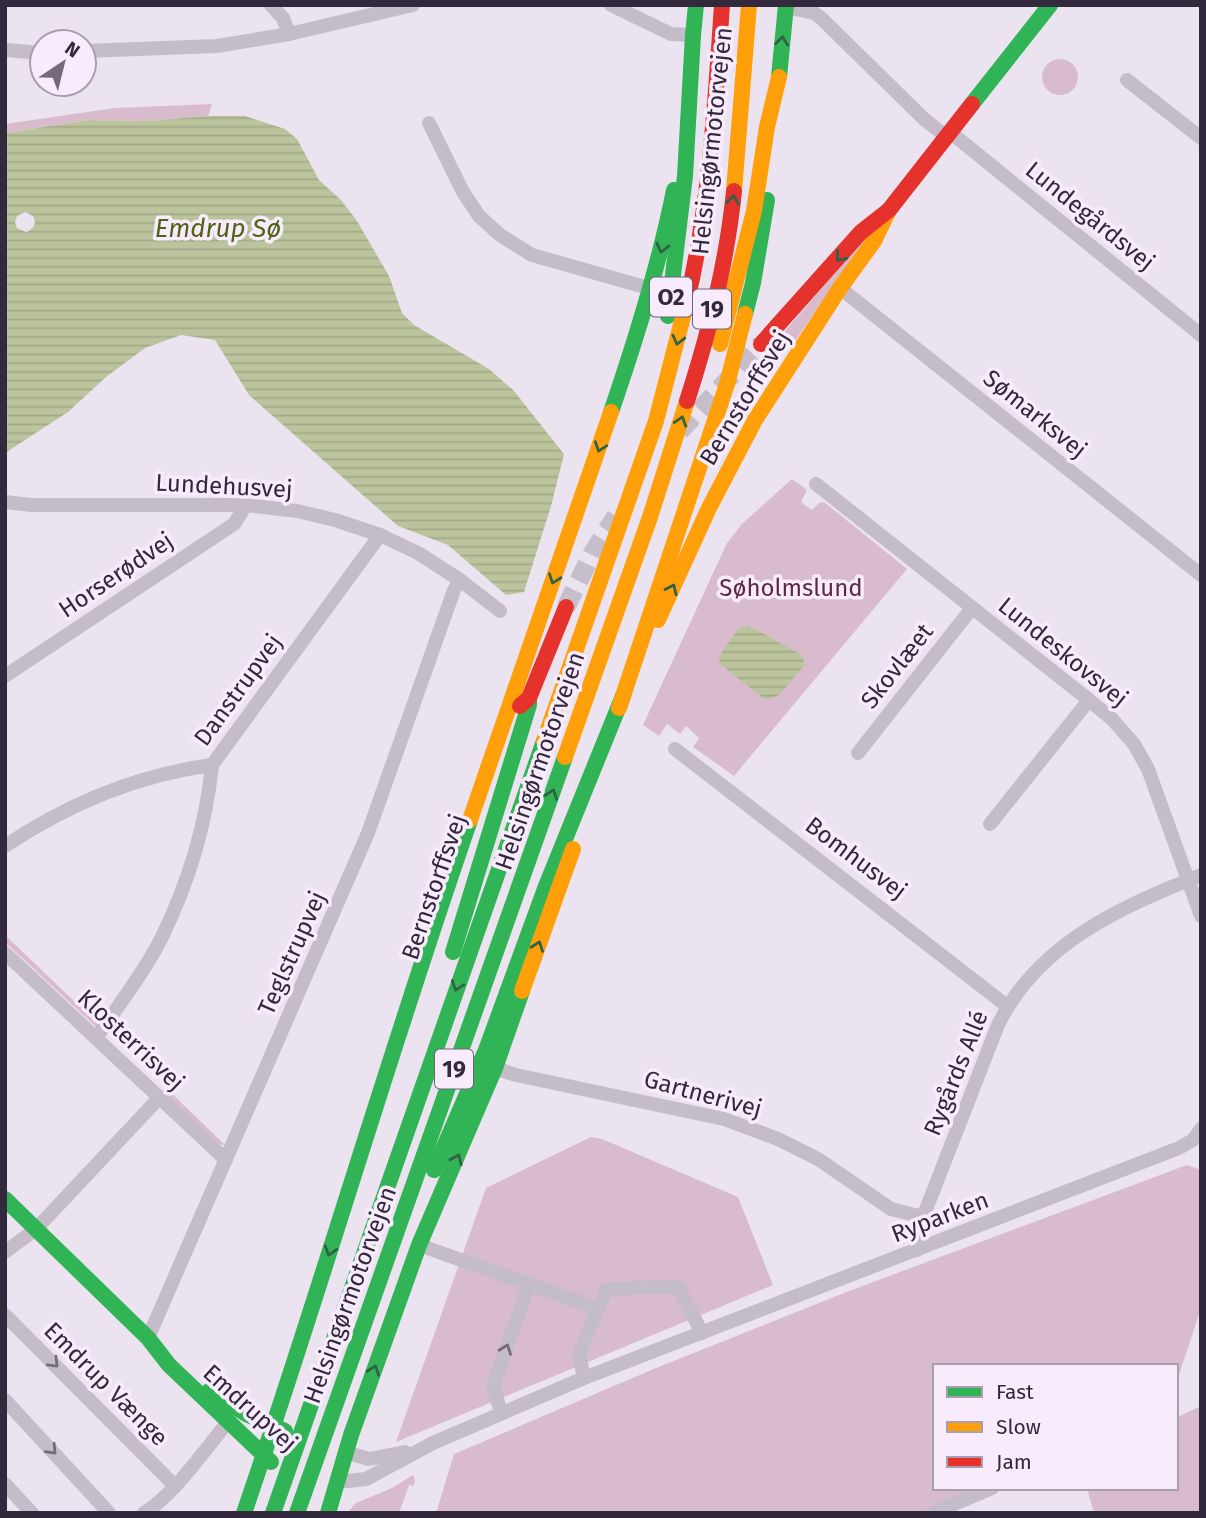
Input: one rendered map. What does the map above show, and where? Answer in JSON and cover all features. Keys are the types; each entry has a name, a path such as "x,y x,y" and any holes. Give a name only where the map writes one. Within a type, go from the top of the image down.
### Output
{"main road":[{"name":"O2","path":"611,552 668,318 677,261 688,158 696,5"},
{"name":"Helsingørmotorvejen","path":"273,1513 663,397 695,265 711,154 722,5"},
{"name":"Helsingørmotorvejen","path":"297,1513 620,602 704,347 730,230 749,5"},
{"name":"Bernstorffsvej","path":"623,695 730,464 780,377 874,241 889,210 1051,5"},
{"name":"O2","path":"620,602 691,435 708,384 752,222 767,127 779,77 786,6"},
{"path":"244,1513 271,1457 418,970 652,289 678,170 693,35"},
{"path":"328,1513 339,1452 419,1245 495,1068 584,819 715,423 745,319 773,167 779,77"},
{"name":"Bernstorffsvej","path":"761,344 861,232 889,210"},
{"name":"Bernstorffsvej","path":"351,1186 429,972 522,702 528,698 566,607"},
{"path":"379,1280 470,1089 546,886 623,695"},
{"path":"414,1110 435,1007 529,705 528,698"},
{"name":"Emdrupvej","path":"5,1199 148,1338 162,1358 228,1422 294,1475 332,1482"},
{"name":"Emdrupvej","path":"148,1338 169,1350 212,1394 246,1414 339,1452"},
{"path":"228,1422 246,1414"},
{"path":"271,1457 298,1449 322,1456 339,1452"}],"street":[{"path":"271,5 283,18 289,34"},
{"path":"98,50 217,46 289,34 413,5"},
{"path":"611,5 671,34 693,35"},
{"name":"Lundegårdsvej","path":"786,6 814,13 821,18 924,118 948,134 1201,335"},
{"path":"5,50 28,51"},
{"path":"1126,80 1201,138"},
{"path":"429,123 463,192 479,216 500,235 531,255 652,289"},
{"name":"Sømarksvej","path":"840,288 1201,575"},
{"name":"Lundeskovsvej","path":"816,484 1089,700 1112,719 1135,744 1194,877 1201,916"},
{"name":"Lundehusvej","path":"5,502 30,505 246,505 297,511 380,535 418,553 460,580 499,611"},
{"name":"Horserødvej","path":"5,676 234,524 246,505"},
{"name":"Danstrupvej","path":"96,1038 160,941 185,887 197,850 209,796 212,765 380,535"},
{"name":"Teglstrupvej","path":"148,1338 368,833 454,590 460,580"},
{"name":"Skovlæet","path":"858,753 972,608"},
{"path":"990,824 1089,700"},
{"name":"Bomhusvej","path":"675,749 1007,1006"},
{"path":"5,846 52,817 92,797 139,780 212,765"},
{"name":"Rygårds Allé","path":"916,1250 923,1217 1007,1006 1044,964 1093,924 1145,897 1194,877"},
{"name":"Klosterrisvej","path":"5,953 226,1160"},
{"name":"Gartnerivej","path":"495,1068 516,1075 724,1119 778,1139 818,1158 891,1209 923,1217"},
{"path":"5,1252 36,1229 159,1098"},
{"name":"Ryparken","path":"332,1482 366,1479 433,1444 584,1378 1180,1148 1198,1137"},
{"path":"419,1245 596,1308"},
{"path":"501,1413 493,1385 529,1285"},
{"path":"584,1378 579,1354 596,1308 606,1290 678,1287 702,1333"},
{"name":"Emdrup Vænge","path":"5,1315 174,1485"},
{"path":"5,1400 110,1513"},
{"path":"144,1513 174,1485 228,1422"},
{"name":"Ryparken","path":"339,1452 369,1459 383,1458 433,1444"},
{"path":"5,1484 32,1513"},
{"path":"933,1513 987,1490"}],"green space":[{"path":"1060,59 1073,64 1078,77 1073,90 1060,95 1047,90 1042,77 1047,64"},
{"path":"212,104 208,116 149,121 88,120 5,133 5,124 115,108"},
{"path":"867,236 791,347 783,347 779,338"},
{"name":"Søholmslund","path":"792,479 807,490 801,502 812,510 824,502 907,569 734,776 693,747 699,738 686,726 680,734 667,724 659,736 643,725 727,543 742,524"},
{"path":"5,935 99,1025 95,1026 5,942"},
{"path":"166,1088 224,1144 218,1144 162,1092"},
{"path":"591,1137 602,1139 738,1197 773,1285 396,1442 486,1188"},
{"path":"1187,1165 1201,1170 1201,1308 1178,1378 1178,1364 933,1364 933,1490 975,1490 922,1513 436,1513 454,1454 656,1368 849,1291"},
{"path":"1201,1406 1201,1513 1094,1513 1088,1490 1178,1490 1178,1417"},
{"path":"413,1475 414,1486 409,1485 399,1513 347,1513 356,1503 392,1488"}],"water":[{"name":"Emdrup Sø","path":"245,116 285,129 297,139 319,180 341,200 357,221 389,276 402,313 414,325 489,369 514,391 564,454 524,592 506,595 448,545 398,526 249,395 215,340 181,335 145,348 106,377 68,412 5,453 5,133 88,120 149,121","holes":["25,212 33,216 35,223 31,229 26,232 17,228 17,216"]},
{"path":"749,626 802,655 805,665 779,695 766,700 720,664 719,656 739,628"}],"tunnel":[{"path":"680,431 761,344"},
{"path":"566,607 593,552 616,516"}],"traffic: fast":[{"path":"693,35 696,5"},
{"path":"779,77 786,5"},
{"path":"972,104 1050,5"},
{"path":"668,316 685,176 693,35"},
{"path":"611,412 646,302 674,190"},
{"path":"745,314 767,200"},
{"path":"434,1170 486,1050 546,886 623,696"},
{"path":"453,952 529,698"},
{"path":"273,1513 544,741"},
{"path":"297,1513 565,757"},
{"path":"244,1513 470,820"},
{"path":"328,1513 351,1435 419,1245 495,1068 522,991"},
{"path":"5,1199 148,1338 169,1365 271,1462"},
{"path":"209,1391 246,1414 285,1431"}],"traffic: slow":[{"path":"734,191 749,5"},
{"path":"720,344 754,211 767,127 779,77"},
{"path":"658,620 709,508 755,420 840,288 874,241 889,210"},
{"path":"544,741 656,421 687,301"},
{"path":"619,708 727,384 745,314"},
{"path":"565,757 650,517 687,401"},
{"path":"470,820 611,412"},
{"path":"522,991 573,849"}],"traffic: jam":[{"path":"687,301 706,191 722,5"},
{"path":"761,344 861,232 889,210 972,104"},
{"path":"687,401 716,297 734,191"},
{"path":"520,706 529,698 566,607"}]}
